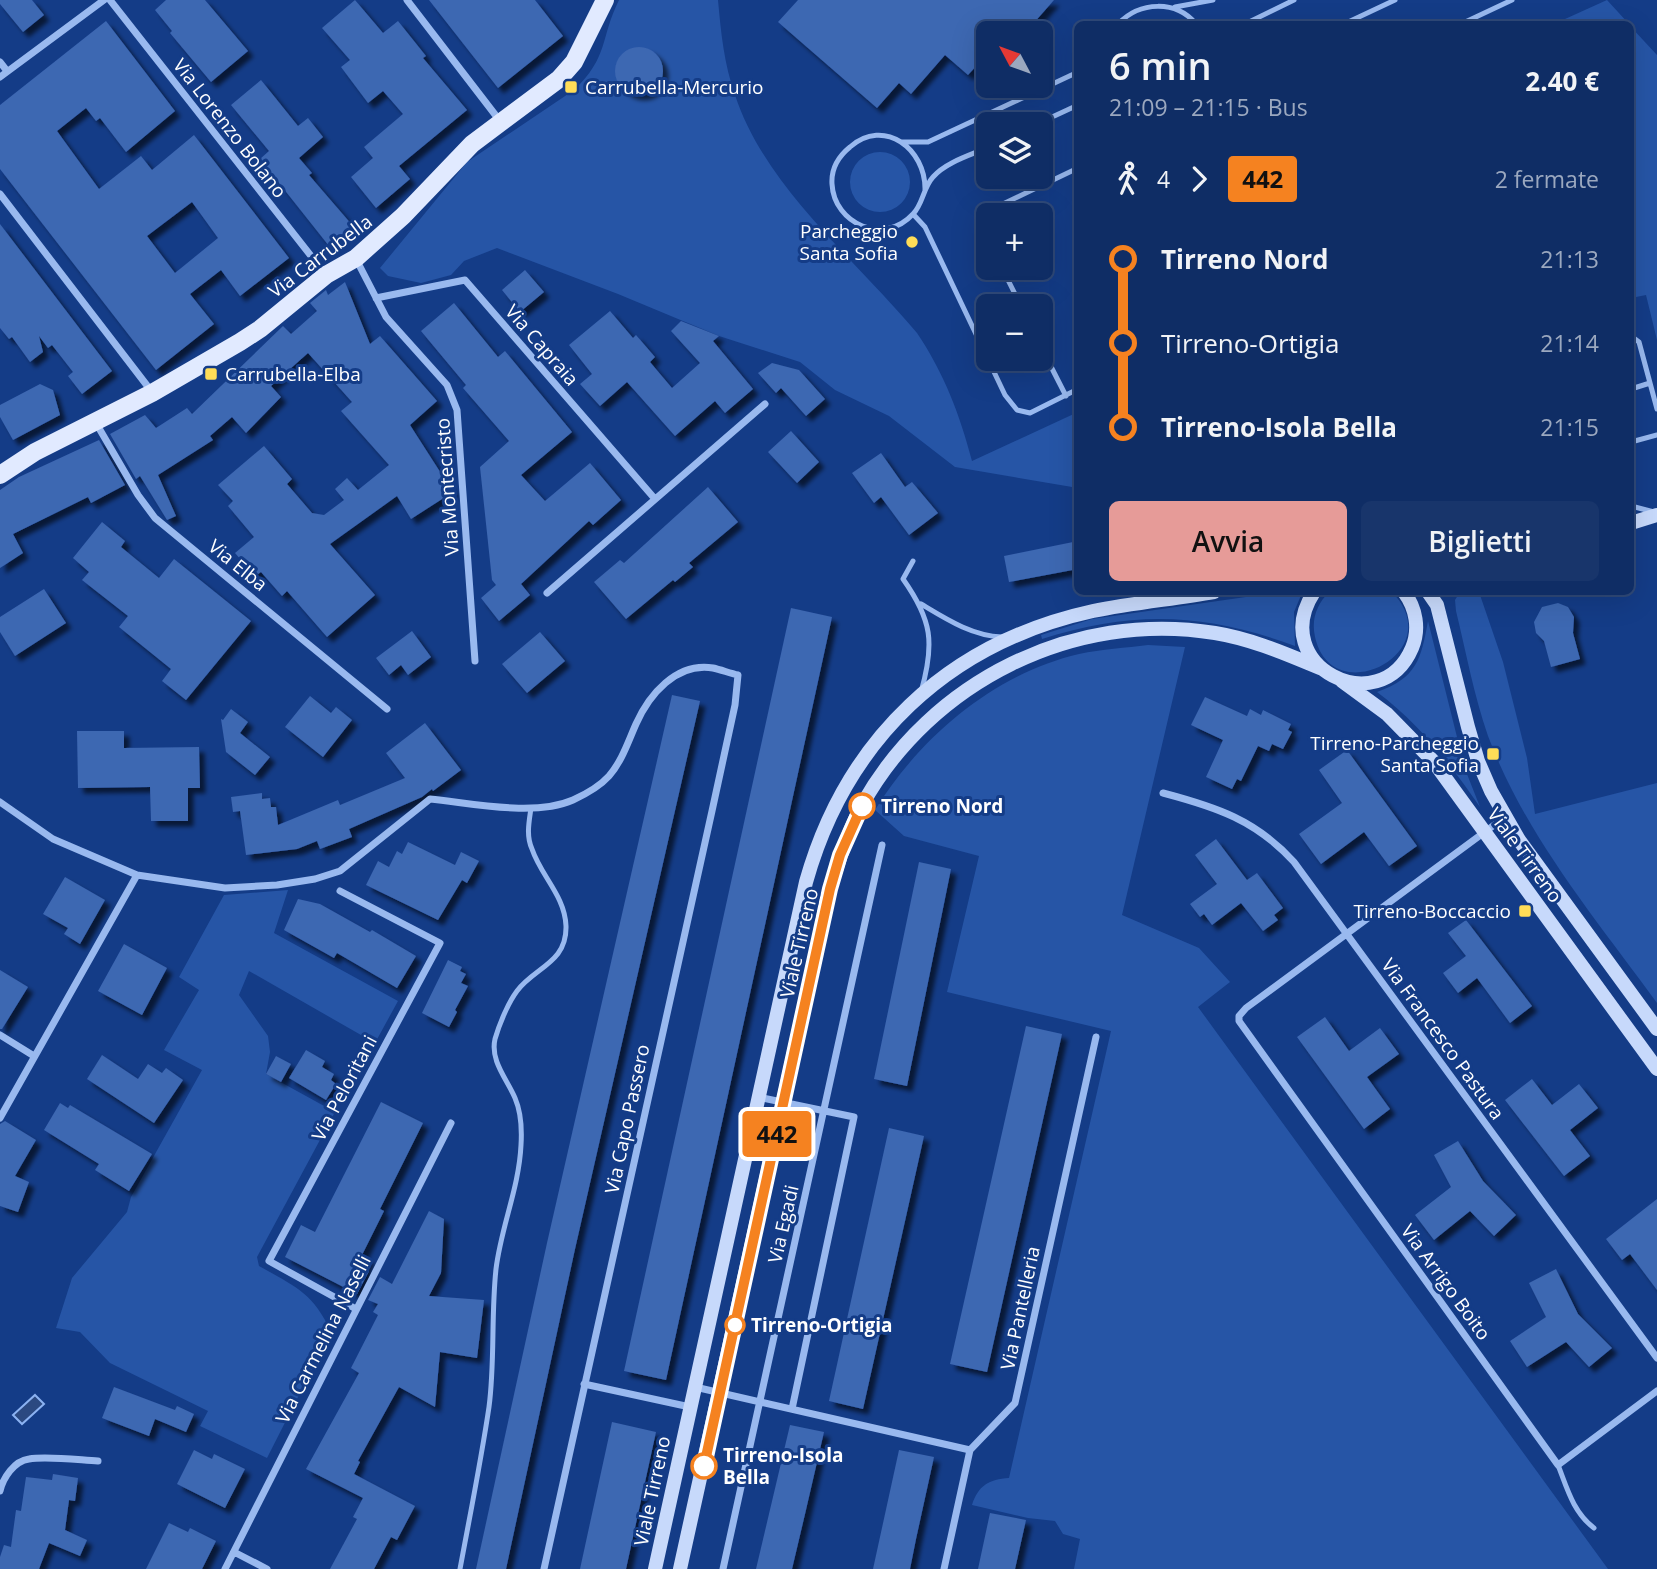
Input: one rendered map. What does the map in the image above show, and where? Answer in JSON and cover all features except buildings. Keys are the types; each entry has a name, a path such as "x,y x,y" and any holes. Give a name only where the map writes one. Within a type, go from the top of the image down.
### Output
{"main road":[{"name":"Via Carrubella","path":"0,475 35,452 152,393 260,329 326,275 356,258 403,216 472,144 559,79 574,62 605,0"}],"street":[{"path":"0,77 104,0"},
{"name":"Via Lorenzo Bolano","path":"110,0 326,275"},
{"path":"407,0 501,121"},
{"path":"0,62 7,71"},
{"path":"0,194 152,393"},
{"name":"Via Montecristo","path":"356,258 386,317 447,385 457,410 475,661"},
{"name":"Via Capraia","path":"376,298 465,279 655,499"},
{"path":"547,593 765,404"},
{"name":"Via Elba","path":"96,423 138,495 155,518 387,709"},
{"path":"1634,520 1657,514"},
{"name":"Viale Tirreno","path":"655,1569 807,882 820,840 844,788 891,722 920,695 954,669 1015,635 1092,611 1195,595"},
{"path":"1312,595 1302,625 1307,649 1320,668"},
{"path":"1342,681 1364,683 1385,677 1403,664 1413,644 1416,622 1412,604 1406,595"},
{"path":"1416,622 1432,595"},
{"name":"Viale Tirreno","path":"1434,595 1478,761 1505,817 1657,1029"},
{"name":"Viale Tirreno","path":"680,1569 830,889 840,855 862,806 897,754 940,709 996,672 1032,654 1097,633 1122,630 1190,631 1215,633 1258,643 1320,668 1342,681 1367,698 1408,733 1433,761 1657,1069"},
{"path":"1015,635 1032,654"},
{"name":"Via Capo Passero","path":"531,807 571,801 598,786 608,777 622,755 645,706 655,692 679,674 693,669 710,668 738,676 735,705 712,811 544,1569"},
{"name":"Via Francesco Pastura","path":"1163,793 1219,810 1257,828 1278,844 1294,862 1657,1358"},
{"path":"0,802 53,839 137,875 225,888 276,885 314,879 340,871 430,799 531,807"},
{"path":"1346,933 1505,817"},
{"name":"Via Egadi","path":"723,1569 758,1402 826,1111 882,845"},
{"path":"0,1118 137,875"},
{"name":"Via Peloritani","path":"340,891 440,943 269,1261 356,1309"},
{"name":"Via Arrigo Boito","path":"1346,933 1246,1008 1239,1016 1239,1021 1558,1465"},
{"path":"0,1035 34,1056"},
{"name":"Via Pantelleria","path":"970,1450 1015,1403 1096,1037"},
{"path":"758,1097 854,1116 792,1409"},
{"name":"Via Carmelina Naselli","path":"225,1569 450,1123"},
{"path":"584,1384 690,1407"},
{"path":"695,1387 970,1450 944,1569"},
{"path":"1558,1465 1657,1391"},
{"path":"0,1491 10,1471 29,1459 98,1461"},
{"path":"234,1552 267,1569"}],"lane":[{"path":"1153,0 1185,12 1193,21"},
{"path":"1174,7 1213,0"},
{"path":"1251,21 1294,0"},
{"path":"1350,21 1395,0"},
{"path":"1467,21 1512,0"},
{"path":"1121,21 1139,8 1153,4 1166,5"},
{"path":"976,153 946,167 933,177 913,214 888,229 867,228 848,218 838,207 833,194 835,165 843,152 854,143 867,137 880,136 902,142 928,142 1074,74"},
{"path":"1053,117 1074,107"},
{"path":"902,142 911,149 923,168 925,190"},
{"path":"1005,203 1074,171"},
{"path":"913,214 925,227 1004,395 1017,410 1030,413 1074,392"},
{"path":"1634,339 1639,342 1657,409"},
{"path":"1053,371 1066,396"},
{"path":"1634,388 1650,383"},
{"path":"1634,441 1657,435"},
{"path":"1634,507 1657,514"},
{"path":"913,561 903,579 920,603 930,646 920,695"},
{"path":"920,603 972,631 990,637 1015,635"},
{"path":"460,1569 489,1405 496,1268 516,1191 521,1143 516,1099 495,1057 495,1040 516,992 555,958 564,942 566,925 553,886 531,849 528,833 531,807"},
{"path":"1558,1465 1574,1507 1583,1520 1594,1528"}],"shaded area":[{"path":"619,0 718,0 728,72 749,129 768,161 814,221 917,333 950,395 972,461 1074,414 1074,487 955,467 889,416 835,390 800,362 719,336 497,248 464,261 451,275 421,283 388,276 380,268 467,162 574,90 585,78 599,57"},
{"path":"1607,0 1626,21 1561,21"},
{"path":"1634,30 1657,55 1657,340 1646,295 1634,297"},
{"path":"880,152 897,157 905,165 910,182 905,199 897,207 880,212 863,207 855,199 850,182 855,165 863,157"},
{"path":"1260,595 1301,595 1294,612 1295,646 1230,627 1169,619 1108,623 1042,639 1041,635 1092,619"},
{"path":"1327,595 1394,595 1406,614 1407,635 1398,653 1382,666 1362,672 1342,670 1326,659 1315,637 1315,618"},
{"path":"1458,595 1480,595 1503,662 1527,758 1535,814 1657,783 1657,1003 1563,875 1521,808 1503,772 1478,705 1455,600"},
{"path":"1428,621 1465,769 1480,807 1433,745 1407,717 1377,692 1401,680 1415,666 1423,646"},
{"path":"1148,645 1185,647 1122,915 1199,948 1230,982 1198,1007 1608,1569 1074,1569 1080,1539 1063,1534 1055,1521 1028,1518 972,1505 985,1485 1009,1478 1111,1031 947,992 979,856 904,836 875,810 893,783 937,734 989,693 1048,663 1079,654"},
{"path":"288,890 274,933 398,1001 375,1043 249,971 239,995 268,1036 270,1052 266,1074 335,1112 257,1257 259,1266 310,1299 331,1332 267,1458 200,1426 208,1411 110,1363 80,1332 56,1328 72,1278 127,1212 131,1197 202,1070 164,1050 199,990 179,977 224,895"},
{"path":"35,1395 44,1404 22,1424 13,1415"}],"bus line":[{"name":"442","path":"704,1466 830,889 840,855 862,806"}],"place":[{"name":"Carrubella-Mercurio","path":"571,87"},
{"name":"Parcheggio Santa Sofia","path":"912,242"},
{"name":"Carrubella-Elba","path":"211,374"},
{"name":"Tirreno-Parcheggio Santa Sofia","path":"1493,754"},
{"name":"Tirreno Nord","path":"862,806"},
{"name":"Tirreno-Boccaccio","path":"1525,911"},
{"name":"Tirreno-Ortigia","path":"735,1325"},
{"name":"Tirreno-Isola Bella","path":"704,1466"}]}
